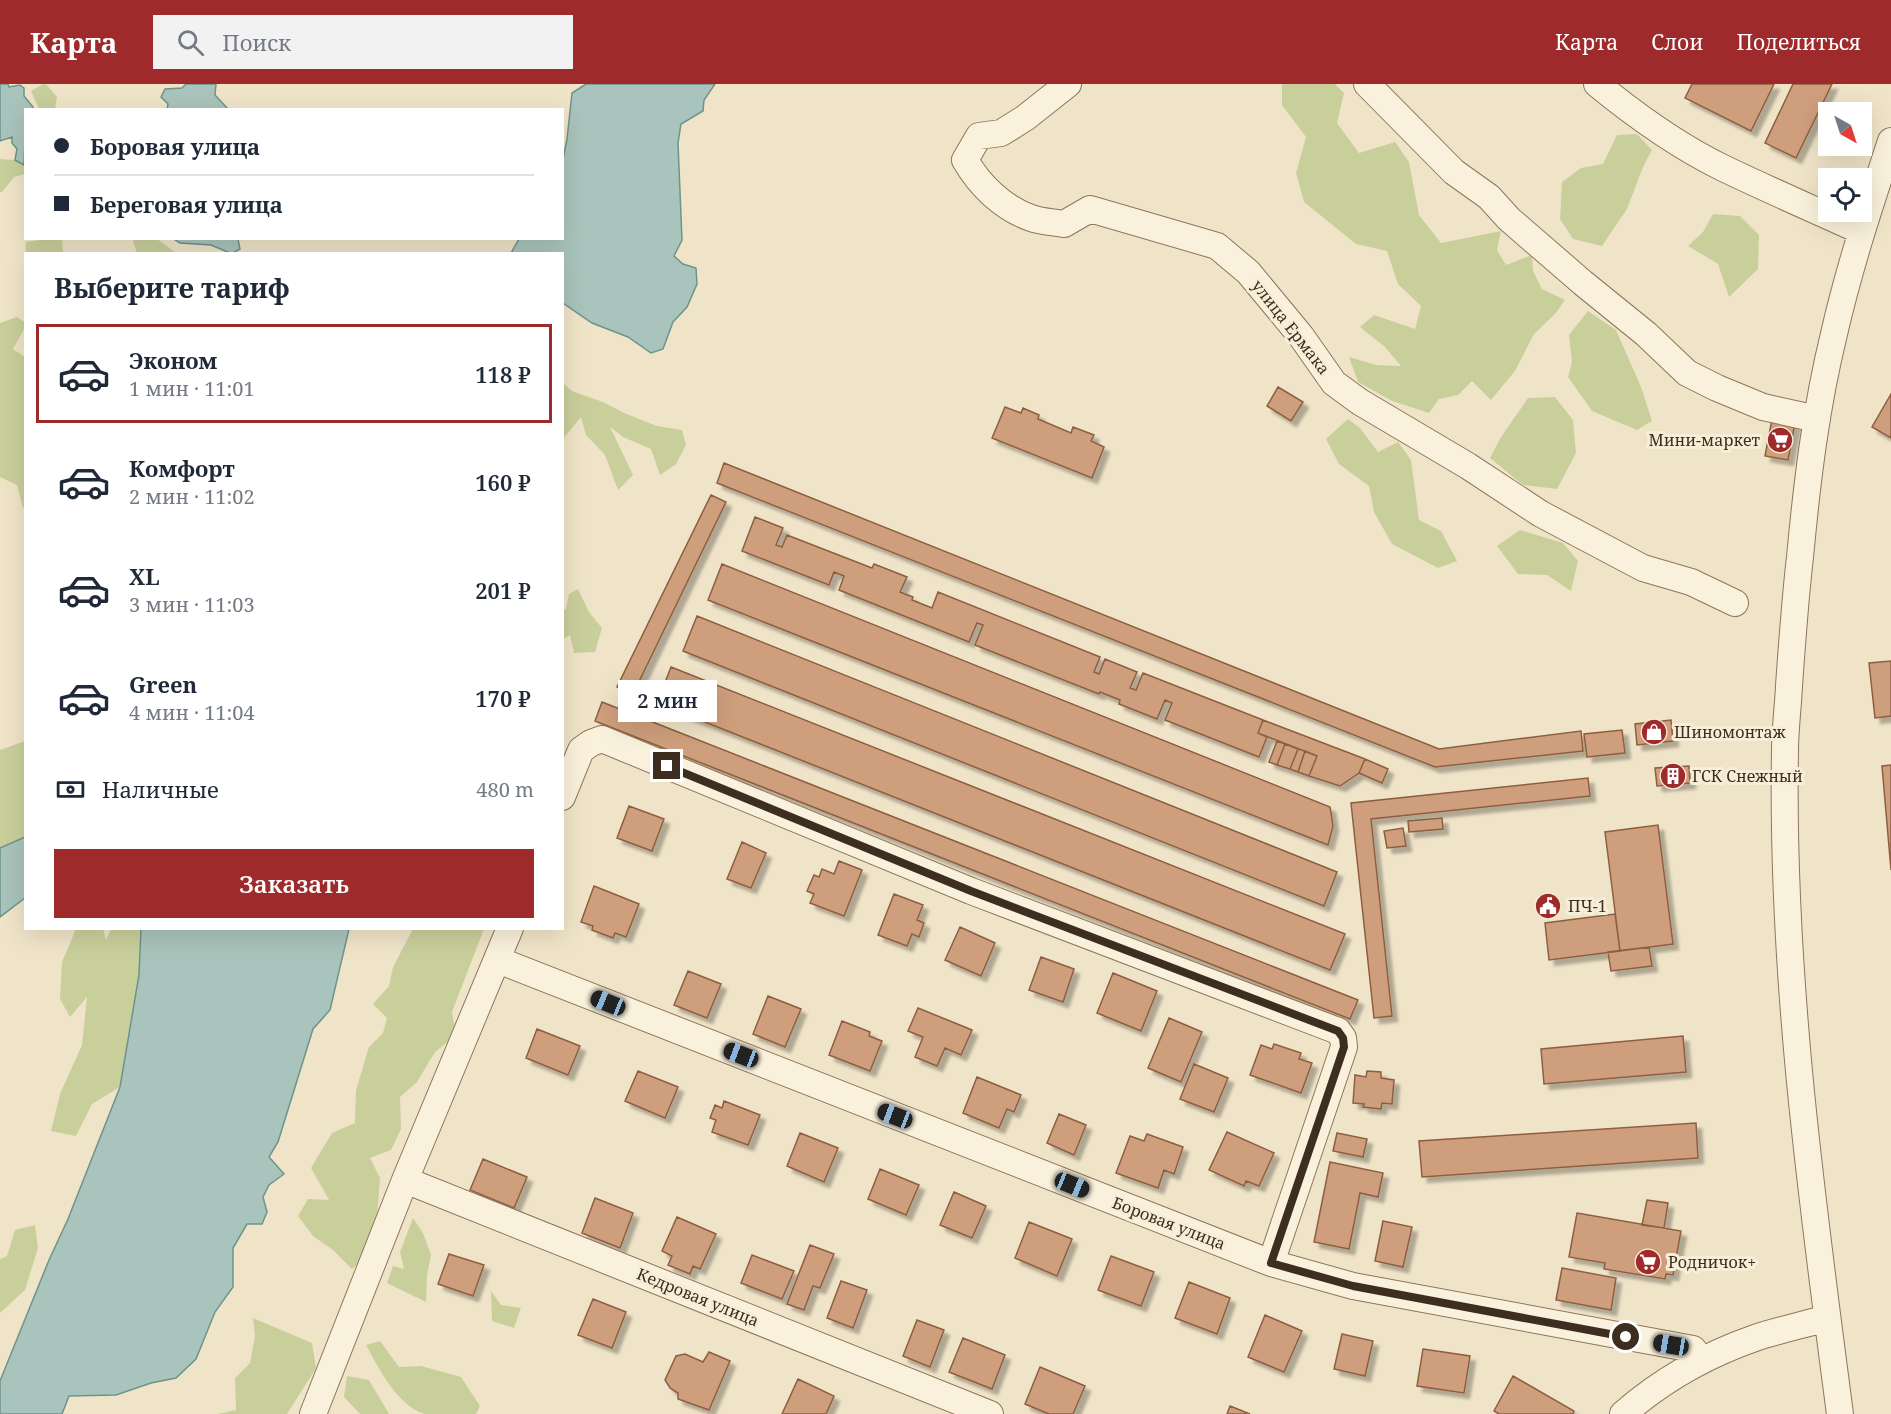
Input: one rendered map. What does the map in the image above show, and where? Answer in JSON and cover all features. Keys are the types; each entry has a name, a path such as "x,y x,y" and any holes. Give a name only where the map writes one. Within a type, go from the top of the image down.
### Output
{"street":[{"name":"улица Ермака","path":"1068,84 1025,118 1001,133 979,136 965,160 974,176 1006,207 1033,219 1064,224 1090,209 1217,246 1248,272 1301,336 1334,383 1360,402 1468,466 1551,519 1643,568 1691,582 1735,603"},
{"path":"1367,84 1454,172 1489,197 1509,219 1646,334 1687,373 1763,407 1817,419"},
{"path":"1597,84 1663,134 1722,167 1861,231"},
{"path":"1840,1414 1809,1176 1794,1019 1787,906 1785,748 1795,605 1817,419 1833,335 1861,231 1891,141"},
{"path":"564,792 581,750 602,739 971,891 1338,1031 1343,1038 1344,1047 1271,1263"},
{"path":"314,1414 405,1180 509,930"},
{"name":"Боровая улица","path":"498,960 1271,1263 1353,1286 1697,1355"},
{"name":"Кедровая улица","path":"405,1180 990,1414"},
{"path":"1623,1414 1697,1355 1827,1318"}],"green space":[{"path":"46,84 57,97 55,108 39,108 31,91"},
{"path":"1282,84 1335,84 1344,93 1337,123 1359,153 1395,142 1409,162 1419,215 1441,243 1501,231 1497,250 1506,265 1532,255 1533,271 1542,289 1565,300 1555,314 1534,334 1515,371 1491,400 1472,381 1458,395 1439,399 1429,413 1392,401 1358,382 1349,357 1376,365 1401,366 1385,347 1360,327 1374,315 1415,329 1421,306 1398,284 1387,251 1356,244 1304,202 1296,173 1306,137 1282,105"},
{"path":"1637,134 1652,150 1627,209 1602,246 1573,239 1560,219 1562,182 1581,168 1603,164 1617,135"},
{"path":"0,159 15,160 24,165 24,174 14,177 0,192"},
{"path":"1713,214 1740,216 1759,235 1758,269 1729,297 1718,264 1688,246 1703,232"},
{"path":"62,240 63,252 25,252 26,242"},
{"path":"134,240 158,240 175,252 137,252"},
{"path":"1588,311 1616,330 1641,387 1652,421 1637,430 1592,411 1568,377 1572,362 1569,335"},
{"path":"17,317 24,322 24,329 13,349 24,356 23,508 17,485 0,477 0,323"},
{"path":"564,384 572,391 657,426 682,430 686,445 676,464 660,475 651,449 623,437 610,427 633,475 618,490 605,455 586,435 581,417 564,438"},
{"path":"1555,397 1573,420 1576,453 1557,489 1523,485 1490,458 1501,437 1528,398"},
{"path":"1348,419 1360,428 1378,452 1398,442 1411,460 1419,520 1441,531 1457,561 1438,568 1392,544 1374,512 1369,486 1339,464 1326,439"},
{"path":"1520,530 1563,543 1578,561 1571,591 1547,575 1518,574 1497,546"},
{"path":"578,589 589,612 602,628 595,652 574,653 570,635 564,638 564,610 569,594"},
{"path":"24,741 24,836 0,848 0,750"},
{"path":"76,930 103,930 106,940 111,930 141,930 139,975 120,1087 92,1104 76,1136 51,1131 60,1094 82,1045 87,997 70,1017 60,999 62,962"},
{"path":"412,930 484,930 452,1012 456,1035 435,1052 417,1082 400,1097 401,1129 391,1150 370,1158 380,1178 377,1217 371,1252 352,1269 333,1250 313,1236 298,1216 308,1199 329,1200 311,1168 332,1133 355,1123 356,1090 369,1047 383,1033 387,1018 373,1004 389,986 393,967"},
{"path":"413,1218 423,1233 431,1255 427,1275 426,1302 387,1283 393,1266 404,1269 400,1252"},
{"path":"35,1225 38,1248 25,1290 0,1313 0,1259 7,1256 15,1230"},
{"path":"491,1291 501,1305 521,1308 514,1328 492,1321"},
{"path":"253,1318 312,1343 316,1368 287,1414 218,1414 236,1410 235,1378 250,1363 255,1336"},
{"path":"380,1341 399,1367 421,1366 461,1377 480,1406 476,1414 425,1414 415,1410 390,1385 366,1345"},
{"path":"347,1376 369,1380 389,1414 360,1414 344,1397"}],"water":[{"path":"0,84 8,84 9,87 20,85 24,88 24,96 33,107 24,108 24,165 15,160 17,149 12,143 12,137 0,141"},
{"path":"186,84 216,84 215,95 227,108 167,108 168,104 161,97 165,89 182,88"},
{"path":"586,84 715,84 704,100 703,111 681,124 678,143 682,240 674,256 683,264 696,268 697,284 687,307 673,322 663,349 651,353 628,337 592,323 564,304 564,252 512,252 518,240 564,240 564,154 572,93"},
{"path":"176,240 238,240 240,249 228,252 211,245 180,243"},
{"path":"24,837 24,899 0,917 0,848"},
{"path":"141,930 349,930 330,1010 313,1029 278,1142 269,1157 284,1174 269,1185 263,1197 267,1212 262,1224 247,1224 233,1248 233,1287 215,1312 196,1359 176,1378 151,1383 116,1395 69,1396 62,1414 0,1414 0,1381 120,1087 139,975"}],"building":[{"path":"1692,84 1774,84 1751,131 1685,98"},
{"path":"1793,84 1832,84 1823,102 1818,102 1818,113 1796,158 1765,143"},
{"path":"1278,387 1303,402 1291,421 1267,406"},
{"path":"1891,394 1891,438 1872,427"},
{"path":"1005,407 1021,413 1023,408 1039,415 1038,419 1071,433 1073,427 1094,435 1091,441 1104,447 1092,478 992,438"},
{"name":"Мини-маркет","path":"1772,419 1795,423 1788,460 1765,456"},
{"path":"724,463 1439,749 1581,731 1583,751 1435,767 717,483"},
{"path":"711,495 726,502 633,694 617,687"},
{"path":"755,517 783,528 776,545 782,547 787,535 872,568 874,564 907,577 900,592 913,597 912,600 932,608 938,592 1100,657 1094,672 1099,674 1105,659 1137,672 1130,688 1136,690 1143,673 1263,720 1258,733 1267,737 1259,757 1165,720 1172,703 1165,700 1157,719 1119,704 1120,700 1100,692 1099,694 975,645 983,625 977,623 969,642 839,590 844,576 834,572 829,585 742,551"},
{"path":"722,564 1330,807 1333,826 1328,845 708,600"},
{"path":"697,616 1337,872 1324,906 683,651"},
{"path":"1891,661 1891,716 1875,718 1869,663"},
{"path":"671,667 1345,934 1330,970 657,703"},
{"path":"602,702 1358,1000 1350,1019 595,721"},
{"path":"1263,720 1365,759 1359,773 1340,786 1309,776 1317,756 1258,733"},
{"name":"Шиномонтаж","path":"1671,720 1673,741 1637,745 1635,724"},
{"path":"1622,730 1625,753 1587,757 1584,734"},
{"path":"1277,741 1285,744 1277,765 1269,762"},
{"path":"1285,744 1298,749 1290,769 1277,765"},
{"path":"1298,749 1305,751 1298,772 1290,769"},
{"path":"1305,751 1317,756 1309,776 1298,772"},
{"path":"1365,759 1388,769 1382,783 1359,773"},
{"path":"1891,765 1891,870 1882,766"},
{"name":"ГСК Снежный","path":"1689,766 1690,783 1657,786 1655,768"},
{"path":"1588,778 1590,796 1371,819 1392,1016 1374,1018 1351,803"},
{"path":"629,806 664,819 652,851 617,838"},
{"path":"1442,818 1443,829 1409,832 1408,821"},
{"path":"1658,825 1673,944 1620,951 1605,832"},
{"path":"1403,828 1406,846 1387,848 1384,831"},
{"path":"742,842 766,853 751,888 727,879"},
{"path":"839,861 862,870 844,916 810,903 814,894 807,891 814,875 819,877 822,869 834,874"},
{"path":"594,886 639,904 626,937 615,933 613,938 592,930 593,926 581,922"},
{"path":"894,894 923,905 917,920 924,923 919,937 912,934 907,946 878,935"},
{"path":"1615,914 1620,951 1549,960 1545,923"},
{"path":"960,927 995,943 981,976 945,960"},
{"path":"1649,947 1652,966 1611,971 1608,952"},
{"path":"1041,957 1074,969 1063,1002 1029,990"},
{"path":"688,971 721,984 707,1018 674,1005"},
{"path":"1113,973 1157,991 1141,1031 1097,1013"},
{"path":"768,996 801,1009 785,1047 753,1034"},
{"path":"918,1008 972,1030 961,1055 945,1048 937,1066 915,1057 923,1037 908,1031"},
{"path":"1169,1018 1202,1032 1181,1082 1148,1068"},
{"path":"842,1021 870,1032 869,1036 882,1041 870,1071 829,1055"},
{"path":"537,1029 580,1046 568,1075 526,1058"},
{"path":"1683,1036 1686,1072 1544,1084 1541,1049"},
{"path":"1274,1044 1301,1053 1299,1059 1312,1063 1301,1093 1250,1075 1261,1045 1272,1049"},
{"path":"1194,1064 1228,1078 1214,1112 1180,1099"},
{"path":"638,1071 678,1087 665,1118 625,1101"},
{"path":"1367,1071 1381,1072 1381,1078 1394,1080 1392,1104 1382,1103 1381,1109 1363,1107 1364,1104 1353,1103 1355,1075 1366,1077"},
{"path":"977,1077 1021,1095 1014,1112 1007,1109 999,1128 963,1113"},
{"path":"724,1101 760,1115 748,1145 712,1132 716,1120 710,1118 715,1105 722,1108"},
{"path":"1059,1114 1086,1125 1074,1155 1047,1143"},
{"path":"1696,1123 1698,1158 1422,1177 1419,1141"},
{"path":"1227,1132 1274,1153 1259,1186 1246,1181 1244,1186 1209,1170"},
{"path":"800,1133 838,1148 824,1182 787,1166"},
{"path":"1337,1133 1367,1139 1363,1157 1333,1151"},
{"path":"1147,1134 1183,1147 1174,1174 1164,1170 1158,1188 1116,1173 1130,1136 1144,1141"},
{"path":"483,1159 527,1177 514,1208 470,1190"},
{"path":"1330,1162 1383,1173 1378,1197 1360,1193 1349,1249 1314,1242"},
{"path":"880,1169 919,1185 906,1215 868,1199"},
{"path":"954,1192 986,1206 972,1238 940,1225"},
{"path":"595,1198 633,1213 620,1248 582,1233"},
{"path":"1647,1200 1668,1203 1664,1228 1642,1225"},
{"path":"1577,1213 1681,1231 1673,1275 1666,1274 1665,1279 1604,1269 1605,1263 1569,1257"},
{"path":"677,1217 716,1234 700,1269 693,1266 690,1274 668,1265 672,1256 662,1251"},
{"path":"1383,1221 1412,1227 1403,1267 1375,1261"},
{"path":"1029,1222 1072,1239 1057,1276 1015,1258"},
{"path":"810,1245 834,1254 820,1288 813,1286 804,1310 787,1304"},
{"path":"449,1254 484,1265 473,1296 438,1284"},
{"path":"752,1255 794,1271 782,1299 741,1283"},
{"path":"1111,1256 1154,1272 1141,1306 1098,1290"},
{"path":"1562,1268 1616,1278 1611,1310 1556,1300"},
{"path":"841,1281 867,1290 853,1328 827,1318"},
{"path":"1189,1282 1230,1298 1217,1334 1175,1318"},
{"path":"593,1299 626,1312 612,1348 578,1335"},
{"path":"1265,1315 1302,1331 1284,1372 1248,1357"},
{"path":"917,1320 944,1330 930,1367 903,1356"},
{"path":"1342,1334 1373,1341 1365,1376 1334,1369"},
{"path":"963,1338 1005,1355 992,1389 949,1372"},
{"path":"1423,1349 1470,1356 1464,1393 1417,1386"},
{"path":"709,1352 730,1361 709,1410 678,1399 678,1393 670,1388 665,1380 676,1356 685,1354 703,1362"},
{"path":"1040,1367 1085,1386 1073,1414 1049,1414 1025,1404"},
{"path":"1513,1376 1574,1411 1573,1414 1499,1414 1494,1411"},
{"path":"798,1379 834,1396 826,1414 782,1414"},
{"path":"1230,1406 1250,1414 1227,1414"}],"place":[{"name":"Мини-маркет","path":"1780,440"},
{"name":"Шиномонтаж","path":"1654,732"},
{"name":"ГСК Снежный","path":"1673,776"},
{"name":"ПЧ-1","path":"1548,906"},
{"name":"Родничок+","path":"1648,1262"}],"route":[{"path":"667,766 971,891 1338,1031 1343,1038 1344,1047 1271,1263 1353,1286 1626,1337"}]}
